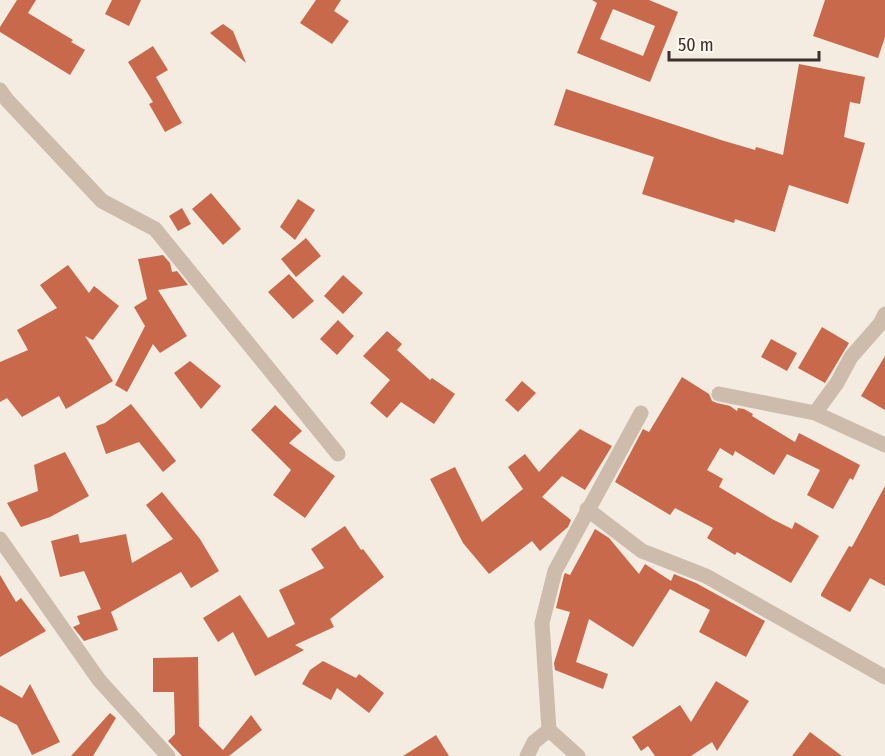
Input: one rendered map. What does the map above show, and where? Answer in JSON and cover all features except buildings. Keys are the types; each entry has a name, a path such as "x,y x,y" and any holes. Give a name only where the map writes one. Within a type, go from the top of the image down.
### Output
{"street":[{"path":"0,90 102,201 155,229 338,454"},
{"path":"815,413 837,383 851,357 880,324 885,314"},
{"path":"719,394 815,413 885,445"},
{"path":"578,756 549,730 542,622 555,571 641,413"},
{"path":"587,509 642,551 706,576 885,677"},
{"path":"0,539 99,680 168,756"},
{"path":"527,756 534,742 549,730"}]}
